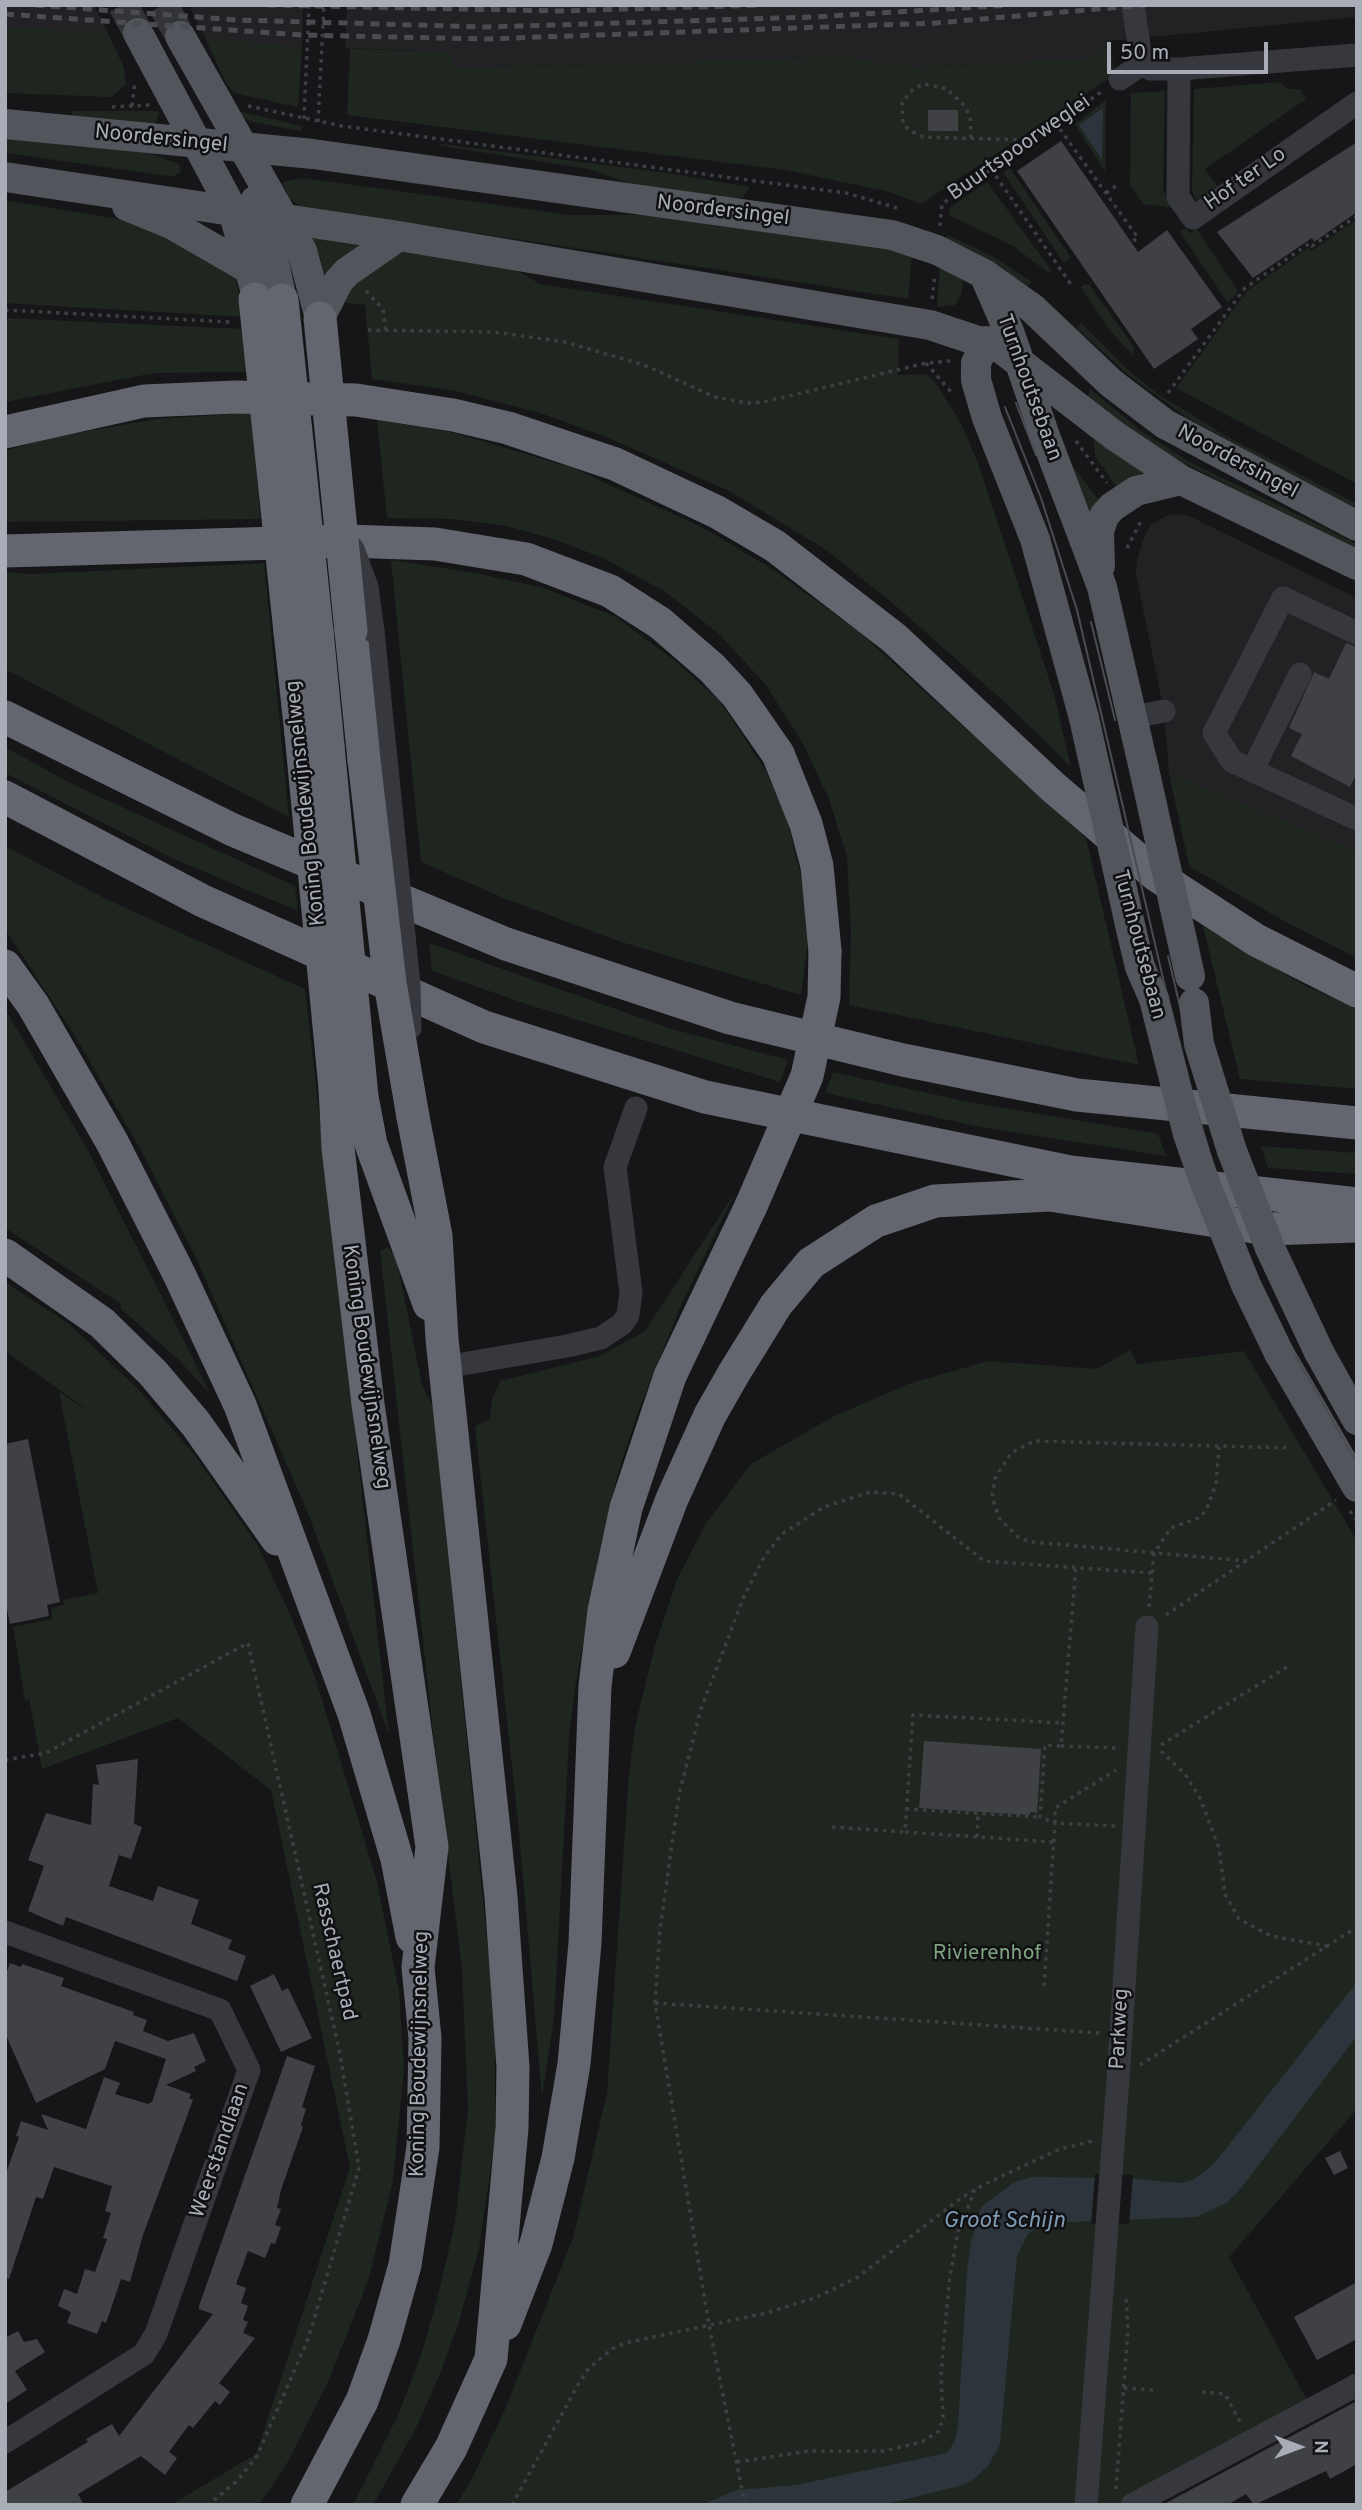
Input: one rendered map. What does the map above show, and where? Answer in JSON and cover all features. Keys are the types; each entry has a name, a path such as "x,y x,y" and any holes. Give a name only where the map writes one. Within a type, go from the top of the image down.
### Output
{"highway":[{"name":"Koning Boudewijnsnelweg","path":"257,296 315,740 348,1092 338,1148 367,1390 432,1847 418,1967 425,2038 424,2147 405,2264 384,2340 362,2401 307,2505"},
{"path":"323,307 341,541 362,631 375,765 390,983 436,1236 444,1353 501,1897 513,2067 512,2127 491,2359"},
{"path":"9,431 144,401 236,397 356,400 453,415 508,428 615,464 718,512 775,547 894,638 1053,787 1156,875 1256,940 1357,991"},
{"path":"5,551 347,541 424,543 473,548 526,559 610,592 660,623 712,668 737,695 778,754 806,824 817,866 825,951 824,998 807,1076 751,1206 670,1376 626,1508 604,1611 595,1686 585,1943 573,2064 558,2158 536,2244 491,2359 451,2448 417,2505"},
{"path":"5,717 233,830 494,939 730,1018 903,1060 1077,1095 1357,1123"},
{"path":"5,797 204,901 484,1027 705,1097 1070,1172 1357,1204"},
{"path":"5,966 33,1005 112,1142 179,1274 240,1405 354,1714 393,1846 418,1967"},
{"path":"348,1092 371,1144 444,1353"},
{"path":"592,1764 615,1646 672,1499 710,1415 734,1373 776,1305 811,1263 876,1221 935,1201 1051,1195 1267,1229 1357,1226"},
{"path":"5,1255 102,1323 153,1373 196,1424 304,1577"}],"main road":[{"path":"138,33 199,144 260,214 302,251 323,307"},
{"path":"84,190 159,218 257,296 274,256 242,148 180,36"},
{"name":"Noordersingel","path":"5,124 242,148 892,235 939,237 984,274 1013,292 1111,383 1165,424 1357,526"},
{"name":"Noordersingel","path":"5,177 399,236 929,325 1005,345 1115,436 1181,480 1357,565"},
{"name":"Koning Boudewijnsnelweg","path":"257,296 260,214"},
{"path":"323,307 347,272 399,236"},
{"name":"Turnhoutsebaan","path":"984,274 1005,345 1102,587 1192,989 1199,1044 1224,1130 1270,1248 1319,1352 1357,1420"},
{"path":"1005,345 1053,328"},
{"name":"Turnhoutsebaan","path":"1005,345 976,363 976,380 987,418 1035,539 1084,719 1140,967 1154,999 1188,1134 1246,1285 1349,1492"},
{"path":"1102,587 1098,545 1104,516 1119,500 1136,491 1181,480"}],"street":[{"path":"1133,5 1142,64 1150,69 1357,55"},
{"path":"1120,79 1142,64"},
{"name":"Hof ter Lo","path":"1179,69 1178,197 1193,218 1357,103"},
{"path":"1357,634 1283,598 1213,733 1232,761 1357,819"},
{"path":"1252,771 1300,674"},
{"path":"1133,717 1164,711"},
{"path":"444,1353 567,1346 601,1338 622,1324 628,1315 631,1293 615,1167 636,1108"},
{"name":"Parkweg","path":"1086,2505 1112,2174 1147,1627"},
{"name":"Weerstandlaan","path":"5,1932 220,2010 249,2070 156,2334 144,2354 5,2442"},
{"path":"1124,2503 1357,2385"}],"path":[{"path":"304,119 309,5"},
{"path":"318,122 324,5"},
{"name":"Buurtspoorweglei","path":"939,237 942,204 1029,140 1120,79"},
{"path":"971,138 970,118 965,106 947,89 925,84 914,88 902,102 903,123 915,134 971,138 1029,140"},
{"path":"239,104 318,122 846,193 906,211"},
{"path":"1055,122 1138,238 1131,242"},
{"path":"991,169 1072,286"},
{"path":"1105,193 1119,183"},
{"path":"1175,401 1166,395 1245,288 1310,243 1312,247 1357,216"},
{"path":"368,330 494,332 565,342 644,365 715,397 748,403 764,402 926,363 939,237 929,219"},
{"path":"366,290 383,309 386,331"},
{"path":"5,310 257,296"},
{"path":"1247,1561 1042,1544 1018,1537 1008,1529 994,1506 992,1487 998,1469 1011,1452 1034,1441 1291,1448"},
{"path":"1147,1627 1154,1553 1171,1528 1201,1517 1207,1508 1216,1484 1219,1447"},
{"path":"745,2505 709,2325 655,2003 667,1865 679,1795 700,1712 744,1596 764,1557 782,1534 824,1507 870,1492 899,1494 984,1561 1152,1573"},
{"path":"1147,1627 1349,1492"},
{"path":"1061,1746 1076,1566"},
{"name":"Rasschaertpad","path":"5,1760 46,1753 248,1643 340,2054 359,2168 308,2339 257,2456 236,2482 208,2505"},
{"path":"1290,1665 1157,1748 1185,1774 1200,1798 1219,1848 1225,1894 1239,1919 1271,1936 1327,1946"},
{"path":"905,1832 913,1715 1063,1723"},
{"path":"1040,1817 1045,1745 1140,1748"},
{"path":"1044,1986 1055,1808 1129,1763 1140,1748"},
{"path":"906,1809 1040,1817 1055,1823 1136,1827"},
{"path":"977,1837 978,1813"},
{"path":"832,1827 1053,1842"},
{"path":"1118,2080 1357,1927"},
{"path":"655,2003 1119,2034"},
{"path":"512,2505 579,2383 599,2357 625,2343 766,2313 838,2288 975,2190 1060,2149 1114,2138"},
{"path":"737,2462 808,2451 884,2451 922,2442 939,2431 943,2417 941,2375 951,2270 958,2231 975,2190"},
{"path":"1124,2503 1124,2388 1128,2329"},
{"path":"1124,2388 1154,2390"},
{"path":"1202,2392 1225,2394 1251,2441"}],"shaded area":[{"path":"5,5 94,5 107,31 5,28"},
{"path":"189,5 303,5 302,47 288,47 288,73 222,71"},
{"path":"347,5 1357,5 1357,17 1110,41 1096,58 915,67 853,58 817,58 451,68 451,52 345,48"},
{"path":"1170,514 1189,516 1357,598 1357,851 1169,773 1164,711 1136,575 1137,560 1145,534 1152,524"}],"green space":[{"path":"5,28 107,31 124,68 126,85 111,97 5,93"},
{"path":"205,38 302,47 298,107 234,93 227,85"},
{"path":"1110,41 1114,75 921,204 886,191 785,170 347,115 350,49 451,52 452,68 817,58 853,58 915,67 1096,58"},
{"path":"1280,82 1287,89 1300,89 1306,99 1205,169 1218,187 1200,200 1195,199 1192,191 1194,89"},
{"path":"1165,91 1163,190 1174,208 1143,204 1130,185 1131,93"},
{"path":"1106,100 1105,172 1075,124"},
{"path":"234,110 302,126 301,131 248,121"},
{"path":"72,111 158,111 159,115 155,124 72,117"},
{"path":"5,139 145,152 179,164 181,171 175,176 168,176 5,153"},
{"path":"436,145 667,173 750,187 742,198 721,200 632,184 589,169"},
{"path":"1010,168 1071,258 1064,263 1003,172"},
{"path":"304,178 570,215 651,215 878,245 912,255 908,299 300,206 290,199 282,182"},
{"path":"987,182 1052,271 1049,273 1013,246 949,215 949,208"},
{"path":"5,200 138,222 151,228 236,279 243,317 5,303"},
{"path":"1357,219 1357,484 1176,388 1247,291 1308,248 1311,251"},
{"path":"1186,228 1190,233 1196,228 1238,291 1228,303 1180,232"},
{"path":"308,235 363,246 323,276"},
{"path":"948,235 994,257 1032,282 1028,286 975,253 946,239"},
{"path":"399,249 513,268 540,284 899,339 898,375 926,374 934,381 961,423 978,463 1054,694 1071,767 1010,707 896,606 825,549 729,491 604,436 540,413 456,391 372,379 365,305 338,302 340,295"},
{"path":"940,263 963,277 962,293 955,305 937,307"},
{"path":"1089,284 1134,347 1133,356 1108,328 1081,287"},
{"path":"5,318 244,329 248,372 154,373 5,402"},
{"path":"1081,323 1129,371 1158,394 1224,435 1357,504 1357,511 1186,417 1127,374 1077,328"},
{"path":"1089,388 1140,430 1188,461 1357,544 1357,550 1135,436 1089,398"},
{"path":"252,413 260,519 5,522 5,451 44,439 156,419"},
{"path":"377,420 451,432 573,468 702,527 769,567 857,630 1086,838 1139,1065 849,1005 851,932 847,857 829,799 803,744 766,685 718,633 664,591 603,558 556,540 507,526 451,519 387,518"},
{"path":"1093,433 1146,473 1117,488 1095,456"},
{"path":"1057,445 1101,503 1089,527"},
{"path":"391,560 476,573 544,588 616,617 674,660 719,700 766,771 787,819 800,873 809,934 801,995 621,942 506,899 421,862"},
{"path":"264,563 289,817 5,669 5,572 31,574"},
{"path":"5,747 76,786 295,886 298,911 176,860 5,773"},
{"path":"1169,773 1357,851 1357,958 1282,920 1189,866"},
{"path":"5,846 108,900 305,989 389,1735 308,1513 197,1260 143,1154 75,1036 5,929"},
{"path":"1203,926 1309,988 1357,1007 1357,1089 1240,1079"},
{"path":"429,943 672,1029 788,1060 780,1082 529,1005 432,971"},
{"path":"5,1009 89,1152 211,1395 178,1359 121,1309 121,1304 5,1228"},
{"path":"833,1072 964,1101 1158,1134 1166,1156 980,1127 825,1093"},
{"path":"1261,1146 1357,1153 1357,1174 1268,1168"},
{"path":"736,1191 682,1303 639,1409 618,1473 600,1549 575,1688 569,1739 554,2019 542,2097 519,1831 475,1426 490,1419 492,1399 500,1381 600,1356 645,1331"},
{"path":"388,1247 396,1257 422,1385 433,1407 495,2019 495,2139 479,2248 459,2322 439,2376 416,2428 373,2505 353,2505 398,2415 420,2358 437,2300 455,2223 468,2109 462,1969 380,1250"},
{"path":"5,1282 69,1324 138,1389 193,1453 258,1546 293,1621 316,1680 377,1882 399,1991 404,2069 393,2181 368,2281 327,2384 285,2467 259,2505 171,2505 256,2454 350,2168 271,1790 178,1718 42,1769 29,1698 25,1701 13,1627 52,1619 51,1608 64,1605 63,1600 98,1593 59,1392 96,1416 5,1351"},
{"name":"Rivierenhof","path":"1130,1350 1137,1364 1244,1351 1357,1541 1357,2109 1229,2257 1308,2402 1131,2505 456,2505 504,2412 573,2238 607,2093 629,1773 635,1727 654,1649 678,1577 707,1522 751,1464 834,1416 908,1384 988,1361 1097,1369"}],"water":[{"path":"1103,108 1102,160 1079,125"},
{"name":"Groot Schijn","path":"1357,1982 1357,2036 1238,2192 1226,2203 1197,2217 1045,2223 1028,2234 1017,2255 1000,2444 988,2466 974,2479 959,2486 882,2505 701,2505 737,2490 796,2485 947,2453 955,2441 958,2426 967,2270 971,2242 981,2207 1014,2182 1032,2177 1125,2178 1179,2183 1193,2180 1213,2165"}],"pier":[{"path":"1095,2174 1133,2175 1129,2224 1091,2224"}],"building":[{"path":"928,110 958,110 958,131 928,131"},
{"path":"1061,141 1138,252 1167,230 1222,307 1191,329 1198,339 1154,369 1017,171"},
{"path":"1357,142 1357,212 1314,242 1312,238 1253,278 1217,232"},
{"path":"1346,643 1357,647 1357,773 1350,787 1291,756 1302,734 1289,728 1314,672 1329,679"},
{"path":"28,1439 60,1602 47,1605 49,1616 10,1624 5,1599 5,1444"},
{"path":"924,1741 1041,1749 1037,1813 1030,1812 1030,1815 919,1808"},
{"path":"138,1759 134,1824 142,1827 131,1859 119,1855 109,1886 153,1901 158,1886 199,1900 191,1924 232,1940 228,1949 246,1956 237,1981 66,1917 63,1926 28,1911 44,1866 28,1860 46,1813 91,1825 93,1784 99,1785 96,1765"},
{"path":"10,1963 21,1967 22,1964 64,1978 61,1986 134,2012 133,2015 147,2020 143,2031 168,2041 194,2033 206,2061 194,2067 196,2071 166,2085 191,2094 189,2098 193,2100 143,2235 130,2282 121,2279 106,2323 102,2321 97,2334 67,2323 71,2312 58,2306 64,2289 77,2294 85,2269 95,2272 107,2239 103,2238 111,2213 105,2211 112,2186 54,2167 43,2199 36,2197 9,2279 5,2278 5,2176 19,2137 16,2136 21,2121 48,2130 41,2114 86,2129 104,2077 120,2083 115,2094 148,2104 152,2102 166,2059 115,2041 105,2069 36,2103 5,2033 5,1977"},
{"path":"274,1974 282,1991 288,1988 312,2038 281,2052 250,1986"},
{"path":"287,2056 315,2066 302,2107 306,2109 301,2125 303,2127 281,2190 277,2208 281,2209 275,2225 281,2227 275,2244 271,2243 265,2258 248,2251 236,2284 246,2288 241,2303 248,2306 243,2320 248,2322 243,2333 255,2338 219,2383 230,2392 220,2405 215,2401 193,2428 189,2425 169,2452 177,2458 165,2475 141,2456 78,2494 84,2505 5,2505 5,2492 88,2442 86,2439 112,2424 119,2436 213,2314 199,2309 199,2306"},
{"path":"1340,2151 1348,2168 1334,2175 1325,2158"},
{"path":"1357,2282 1357,2339 1317,2360 1294,2317"},
{"path":"18,2331 24,2342 37,2339 45,2352 15,2371 27,2390 5,2404 5,2338"},
{"path":"1357,2401 1357,2464 1330,2479 1326,2471 1254,2505 1246,2494 1227,2505 1162,2505"}],"tunnel":[{"path":"123,5 138,33"},
{"path":"163,5 180,36"}],"tram line":[{"path":"1016,403 1036,455"},
{"path":"1005,407 1041,498 1077,610 1183,1064 1217,1177 1261,1287 1294,1353 1357,1463"},
{"path":"1091,622 1115,720"},
{"path":"1168,956 1198,1082"},
{"path":"1218,1149 1236,1198"},
{"path":"1247,1228 1281,1304"}],"railway":[{"path":"35,5 237,20 486,27 815,17 1010,5"},
{"path":"267,5 559,11 764,5"},
{"path":"5,14 302,35 486,39 936,23 1145,5"}]}
